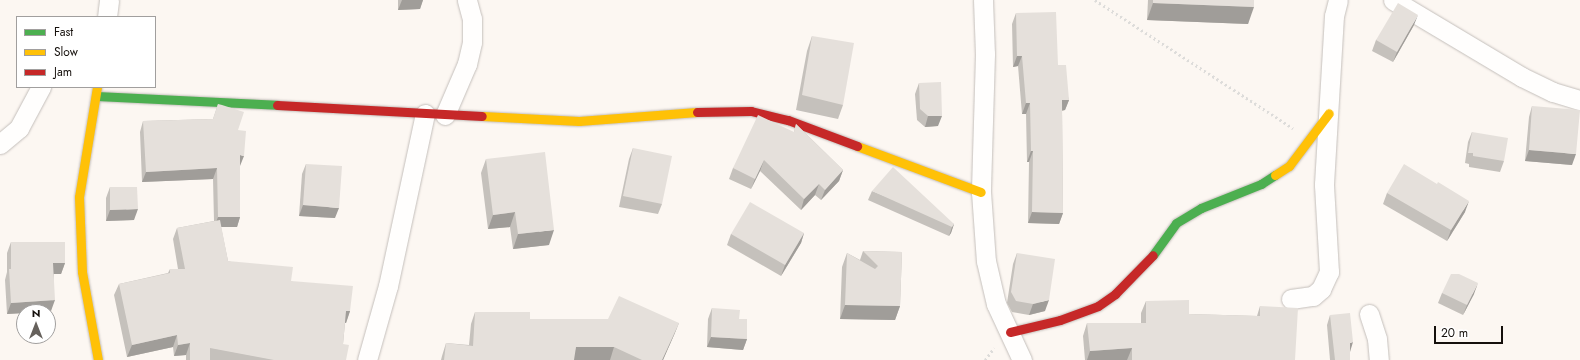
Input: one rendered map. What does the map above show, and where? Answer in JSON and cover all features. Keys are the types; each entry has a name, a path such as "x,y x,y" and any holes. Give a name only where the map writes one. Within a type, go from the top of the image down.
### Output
{"street":[{"path":"445,115 467,64 472,42 472,19 467,0"},
{"path":"983,0 985,54 981,192 986,261 996,304 1022,360"},
{"path":"1291,299 1313,296 1324,286 1329,272 1324,184 1334,16 1338,0"},
{"path":"1393,0 1522,77 1552,92 1580,100"},
{"path":"0,144 19,128 40,88"},
{"path":"98,360 82,272 79,197 96,91 425,114 579,121 682,112 751,111 788,120 981,192"},
{"path":"1010,332 1060,320 1098,306 1115,294 1148,260 1176,223 1202,208 1261,184 1289,166 1312,140 1329,113"},
{"path":"367,360 388,286 425,114"},
{"path":"1369,314 1377,339 1379,360"}],"path":[{"path":"1095,0 1312,140"}],"building":[{"path":"1153,0 1254,0 1254,7 1153,3"},
{"path":"1398,3 1418,15 1397,52 1376,40"},
{"path":"1056,12 1058,65 1066,65 1069,100 1062,100 1063,213 1032,212 1033,151 1031,151 1030,103 1026,103 1022,56 1017,56 1016,13"},
{"path":"812,36 854,43 843,105 802,95"},
{"path":"941,82 942,116 928,116 920,109 919,83"},
{"path":"218,104 244,112 238,130 246,131 244,156 240,155 240,217 218,217 217,168 146,172 143,121 213,119"},
{"path":"1532,106 1580,110 1576,154 1529,150"},
{"path":"758,115 794,132 796,124 843,170 825,190 819,184 804,199 764,160 755,179 733,168"},
{"path":"1472,132 1508,138 1504,161 1473,156 1473,153 1468,153"},
{"path":"633,148 672,156 662,204 623,196"},
{"path":"545,152 554,230 518,234 515,212 493,215 486,159"},
{"path":"306,164 342,166 339,208 303,205"},
{"path":"1404,164 1469,201 1451,230 1387,193"},
{"path":"893,167 954,224 952,227 872,191"},
{"path":"110,187 137,187 138,209 110,210"},
{"path":"750,202 804,233 785,265 731,234"},
{"path":"220,220 228,261 293,267 291,281 353,286 350,311 346,311 343,344 349,345 346,360 274,360 210,348 210,360 190,360 190,343 178,345 177,335 132,345 119,284 170,273 170,269 185,269 177,228"},
{"path":"11,242 65,242 65,263 53,263 55,300 11,303 9,269 11,269"},
{"path":"863,251 902,252 900,306 845,305 847,253 875,269 878,266"},
{"path":"1017,253 1055,259 1049,300 1033,304 1016,301 1011,292"},
{"path":"1451,274 1459,274 1478,283 1467,305 1442,293"},
{"path":"619,296 679,323 662,360 642,360 614,347 576,347 574,360 444,360 446,343 473,346 475,312 530,312 530,319 608,319"},
{"path":"1189,300 1189,314 1260,316 1260,306 1298,308 1295,360 1132,360 1132,348 1090,351 1087,323 1146,323 1146,301"},
{"path":"712,308 740,310 739,319 747,319 747,339 711,337"},
{"path":"1350,313 1353,342 1350,343 1350,360 1335,360 1330,315"}],"traffic: fast":[{"path":"96,96 277,105"},
{"path":"1153,255 1176,223 1201,208 1261,184 1275,175"}],"traffic: slow":[{"path":"97,88 79,197 82,272 98,360"},
{"path":"482,116 579,121 697,112"},
{"path":"1275,175 1289,166 1329,113"},
{"path":"857,146 981,192"}],"traffic: jam":[{"path":"277,105 482,116"},
{"path":"697,112 751,111 788,120 857,146"},
{"path":"1010,332 1060,320 1098,306 1115,294 1153,255"}]}
